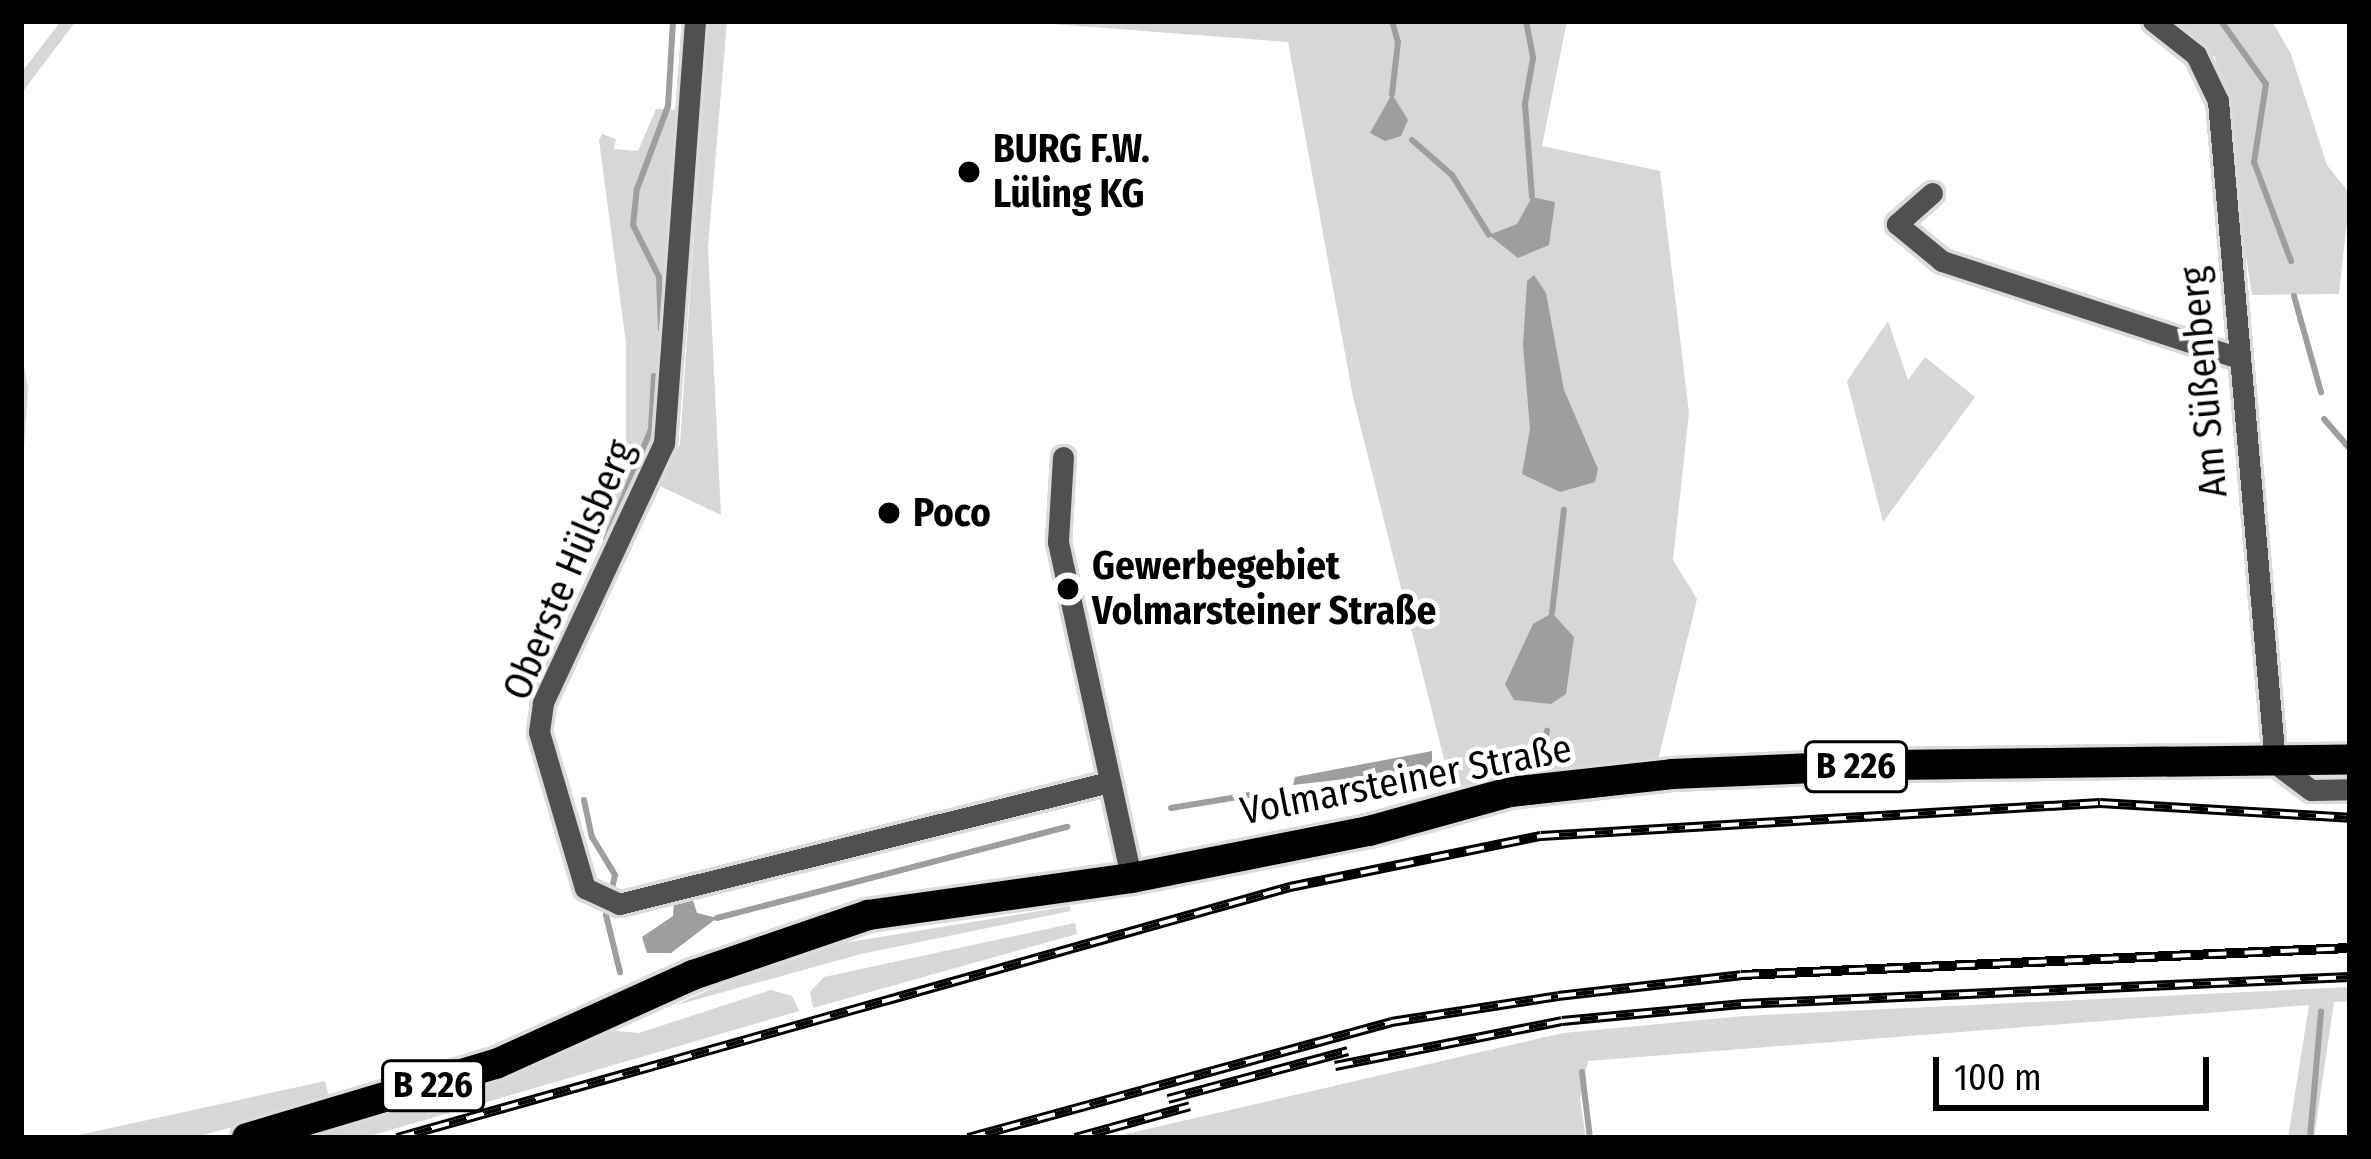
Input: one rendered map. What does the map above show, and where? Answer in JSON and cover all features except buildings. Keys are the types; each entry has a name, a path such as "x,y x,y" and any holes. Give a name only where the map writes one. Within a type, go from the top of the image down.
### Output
{"main road":[{"name":"Volmarsteiner Straße","path":"247,1138 496,1064 791,936 868,915 1131,878 1369,831 1510,792 1672,775 2350,759"}],"street":[{"name":"Oberste Hülsberg","path":"695,21 664,443 543,703 539,732 585,888 609,901 1109,782"},
{"name":"Am Süßenberg","path":"2153,21 2197,55 2218,101 2236,357 2275,763"},
{"path":"1932,193 1897,224 1942,261 2236,357"},
{"path":"1064,457 1058,542 1131,878"},
{"name":"Volmarsteiner Straße","path":"2275,763 2311,790 2350,790"}],"shaded area":[{"path":"61,21 76,21 21,94 21,73"},
{"path":"708,21 727,21 708,247 721,515 660,486 680,444"},
{"path":"1013,21 1567,21 1542,146 1660,171 1689,413 1673,560 1697,599 1658,760 1451,787 1353,397 1288,42"},
{"path":"2152,21 2272,21 2291,54 2327,165 2350,194 2339,294 2252,295 2215,57"},
{"path":"1392,94 1408,120 1401,136 1385,141 1370,133"},
{"path":"656,109 684,110 656,448 611,539 605,537 610,493 626,441 626,343 599,140 602,134 616,139 614,149 638,151"},
{"path":"1532,197 1555,202 1549,245 1518,258 1489,235 1517,224"},
{"path":"1534,275 1546,293 1564,390 1598,469 1595,482 1560,492 1522,474 1530,429 1523,345 1527,281"},
{"path":"1888,321 1908,380 1925,357 1975,397 1883,522 1847,381"},
{"path":"21,350 28,388 21,492"},
{"path":"1552,613 1574,637 1566,694 1551,704 1514,700 1505,684 1533,624"},
{"path":"1432,751 1432,769 1293,785 1295,777"},
{"path":"674,901 693,901 697,913 717,918 671,953 647,953 642,937 673,916"},
{"path":"1070,906 1071,911 861,954 673,1006 800,950"},
{"path":"1075,923 1077,934 813,1008 810,992 824,977"},
{"path":"2350,987 2350,1001 2334,1002 2314,1138 2288,1138 2309,1005 1588,1061 1580,1099 1586,1138 1109,1138 1563,1033 1744,1016"},
{"path":"771,990 792,996 799,1011 363,1138 302,1138 504,1078 606,1030 639,1033"},
{"path":"325,1081 330,1101 192,1138 65,1138"}],"waterway":[{"path":"661,329 659,277 633,225 637,189 668,106 673,21"},
{"path":"1392,21 1398,42 1392,94"},
{"path":"1526,21 1533,58 1525,104 1532,197"},
{"path":"2221,21 2266,84 2254,162 2291,261"},
{"path":"1412,140 1452,175 1489,235"},
{"path":"2294,296 2321,392"},
{"path":"606,540 651,429 654,376"},
{"path":"2324,419 2350,449"},
{"path":"1552,613 1564,510"},
{"path":"1542,751 1547,731"},
{"path":"1171,808 1256,794"},
{"path":"584,800 592,837 615,875 606,915 620,972"},
{"path":"717,918 1067,827"},
{"path":"2310,1138 2321,1011"},
{"path":"1582,1072 1590,1138"}],"railway":[{"path":"397,1138 1290,887 1541,836 2100,803 2350,818"},
{"path":"968,1138 1391,1022 1558,996 1741,975 2350,948"},
{"path":"1335,1066 1562,1021 1743,1004 2350,977"},
{"path":"1168,1099 1348,1051"},
{"path":"1075,1138 1190,1106"}],"place":[{"name":"BURG F.W. Lüling KG","path":"969,172"},
{"name":"Poco","path":"889,513"},
{"name":"Gewerbegebiet Volmarsteiner Straße","path":"1068,589"}]}
